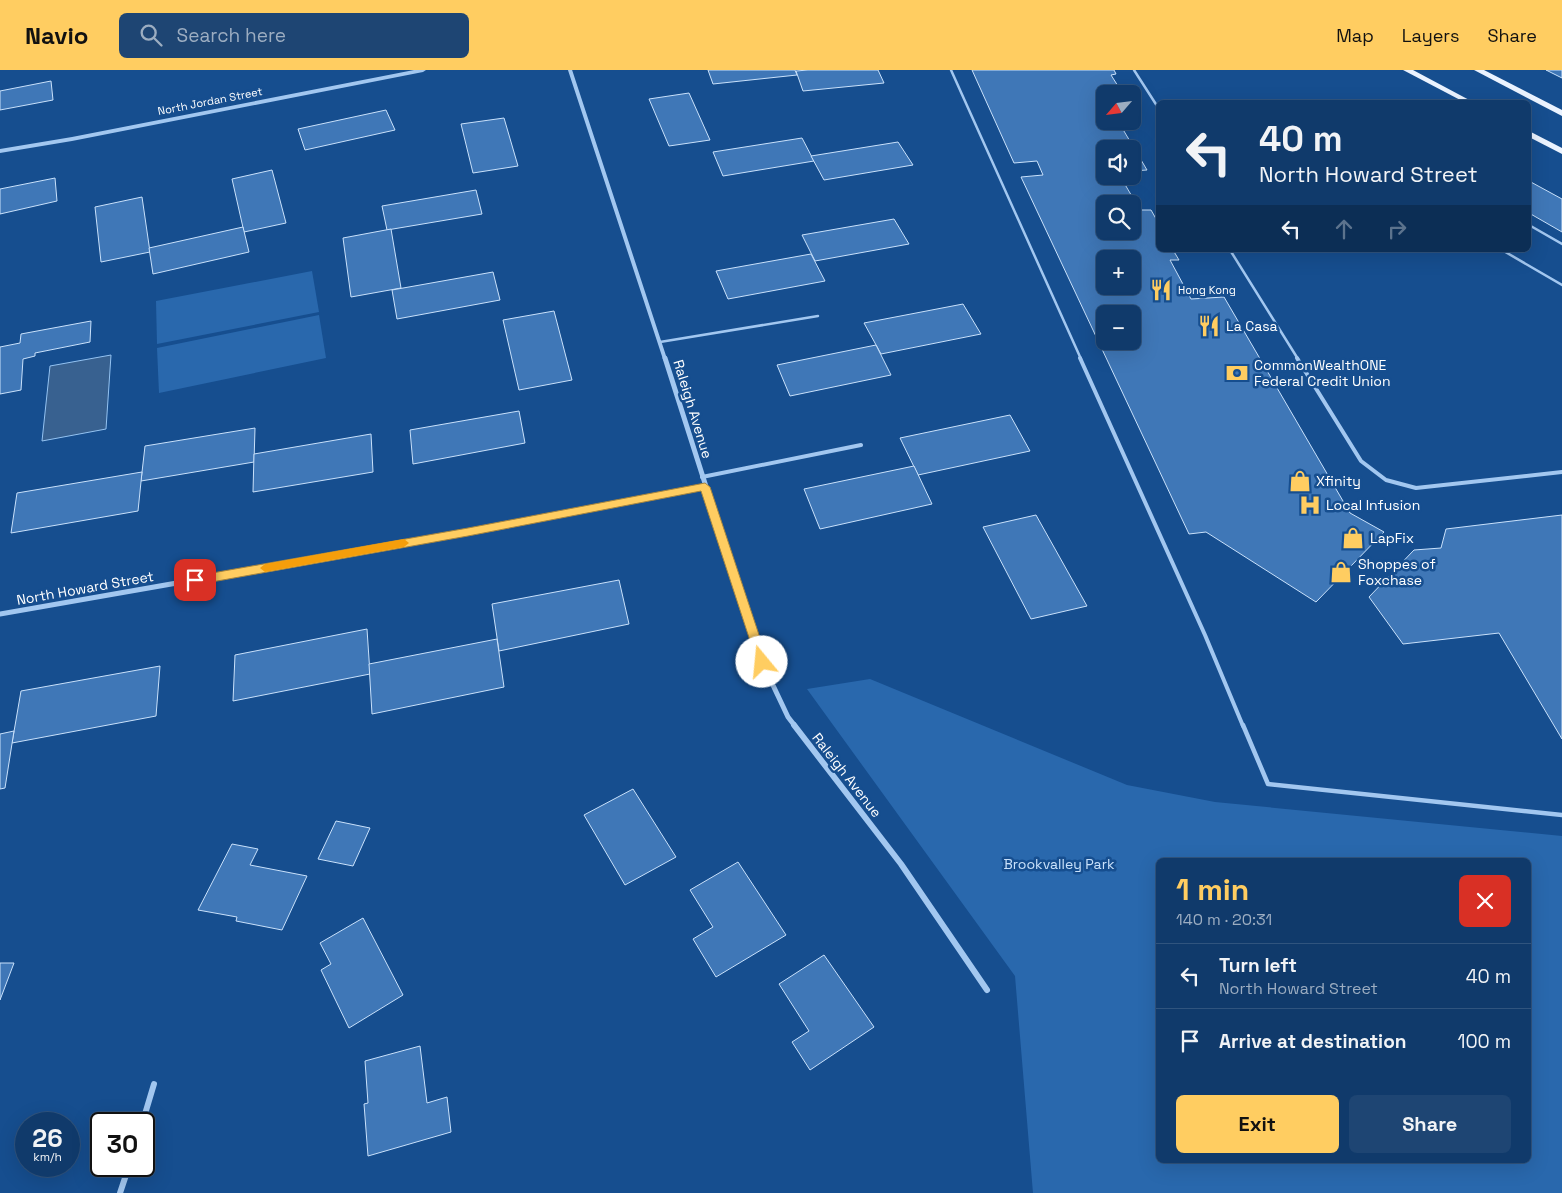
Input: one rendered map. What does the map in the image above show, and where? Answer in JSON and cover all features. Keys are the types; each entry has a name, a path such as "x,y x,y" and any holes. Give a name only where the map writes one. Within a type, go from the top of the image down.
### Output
{"main road":[{"path":"1407,70 1465,100"},
{"path":"1478,70 1562,113"},
{"path":"1531,135 1562,151"}],"street":[{"name":"North Jordan Street","path":"0,151 72,139 423,70"},
{"name":"Raleigh Avenue","path":"570,70 660,342 762,662 788,717 901,864 987,990"},
{"name":"North Howard Street","path":"0,614 468,532 705,487"},
{"path":"146,1112 154,1084"},
{"path":"120,1193 125,1177"}],"lane":[{"path":"951,70 1205,635 1268,784 1562,815"},
{"path":"1134,70 1156,104"},
{"path":"1531,226 1562,244"},
{"path":"1231,252 1361,462 1381,480 1396,485 1416,488 1562,472"},
{"path":"1505,252 1562,285"},
{"path":"660,342 818,316"},
{"path":"702,477 861,445"}],"green space":[{"path":"312,271 319,312 157,344 156,301"},
{"path":"319,315 326,358 159,393 157,348"},
{"name":"Brookvalley Park","path":"870,679 1127,785 1215,802 1562,836 1562,1193 1033,1193 1015,976 807,689"}],"shaded area":[{"path":"111,355 106,429 42,441 50,366"}],"building":[{"path":"708,70 795,70 797,75 713,84"},
{"path":"878,70 884,83 803,91 796,71"},
{"path":"972,70 1114,70 1116,74 1111,75 1117,85 1096,85 1096,130 1123,130 1129,140 1096,140 1096,185 1125,185 1131,195 1096,195 1096,240 1141,240 1141,210 1151,210 1156,219 1156,252 1174,252 1179,260 1170,260 1191,299 1224,297 1350,513 1384,532 1316,602 1206,532 1189,534 1102,350 1141,350 1141,305 1096,305 1096,336 1021,177 1043,175 1037,161 1014,163"},
{"path":"1546,70 1562,70 1562,78"},
{"path":"51,81 53,100 0,110 0,91"},
{"path":"689,93 710,140 669,146 649,99"},
{"path":"386,110 395,130 305,150 298,129"},
{"path":"504,118 518,166 473,173 461,124"},
{"path":"802,138 814,161 723,176 713,152"},
{"path":"898,142 913,165 824,180 811,156"},
{"path":"1141,160 1147,170 1141,170"},
{"path":"272,170 286,223 244,232 232,179"},
{"path":"55,178 57,201 0,214 0,189"},
{"path":"1531,182 1562,199 1562,232 1531,214"},
{"path":"476,190 482,214 387,230 382,206"},
{"path":"142,197 150,252 101,262 95,207"},
{"path":"894,219 909,244 815,261 802,235"},
{"path":"243,227 249,252 153,274 149,248"},
{"path":"391,229 401,288 351,297 343,238"},
{"path":"811,254 825,281 728,299 716,271"},
{"path":"493,272 500,300 397,319 392,290"},
{"path":"963,304 981,334 881,354 864,323"},
{"path":"554,311 572,380 519,390 503,320"},
{"path":"91,321 90,342 35,353 35,356 23,359 21,390 0,394 0,347 20,343 21,334"},
{"path":"876,345 891,375 790,396 777,365"},
{"path":"519,411 525,443 413,464 410,430"},
{"path":"1010,415 1030,451 918,475 900,438"},
{"path":"255,428 254,462 141,481 145,446"},
{"path":"371,434 373,472 253,492 254,454"},
{"path":"914,466 932,504 820,529 804,489"},
{"path":"142,472 138,511 11,533 17,493"},
{"path":"1036,515 1087,606 1031,619 983,527"},
{"path":"1562,515 1562,739 1499,633 1403,644 1369,597 1414,550 1441,548 1446,529"},
{"path":"619,580 629,624 499,651 492,604"},
{"path":"367,629 370,674 233,701 235,655"},
{"path":"497,639 504,687 372,714 369,664"},
{"path":"160,666 156,716 12,743 21,691"},
{"path":"14,731 5,788 0,789 0,734"},
{"path":"633,789 676,857 625,885 584,815"},
{"path":"336,821 370,828 353,866 318,859"},
{"path":"232,844 258,849 250,865 307,876 282,930 236,921 237,917 198,910"},
{"path":"738,862 786,935 716,977 693,939 713,927 690,890"},
{"path":"363,918 403,995 349,1028 321,970 331,964 320,943"},
{"path":"824,955 874,1027 810,1070 792,1042 809,1031 779,984"},
{"path":"0,963 14,963 0,1000"},
{"path":"420,1046 427,1103 447,1097 451,1132 368,1156 364,1104 368,1103 365,1061"}],"slow traffic":[{"path":"265,568 404,543"}],"place":[{"name":"Hong Kong","path":"1161,290"},
{"name":"La Casa","path":"1209,326"},
{"name":"CommonWealthONE Federal Credit Union","path":"1237,373"},
{"name":"Xfinity","path":"1300,481"},
{"name":"Local Infusion","path":"1310,505"},
{"name":"LapFix","path":"1353,538"},
{"name":"Shoppes of Foxchase","path":"1341,572"}],"route":[{"path":"195,580 468,532 705,487 762,662"}]}
